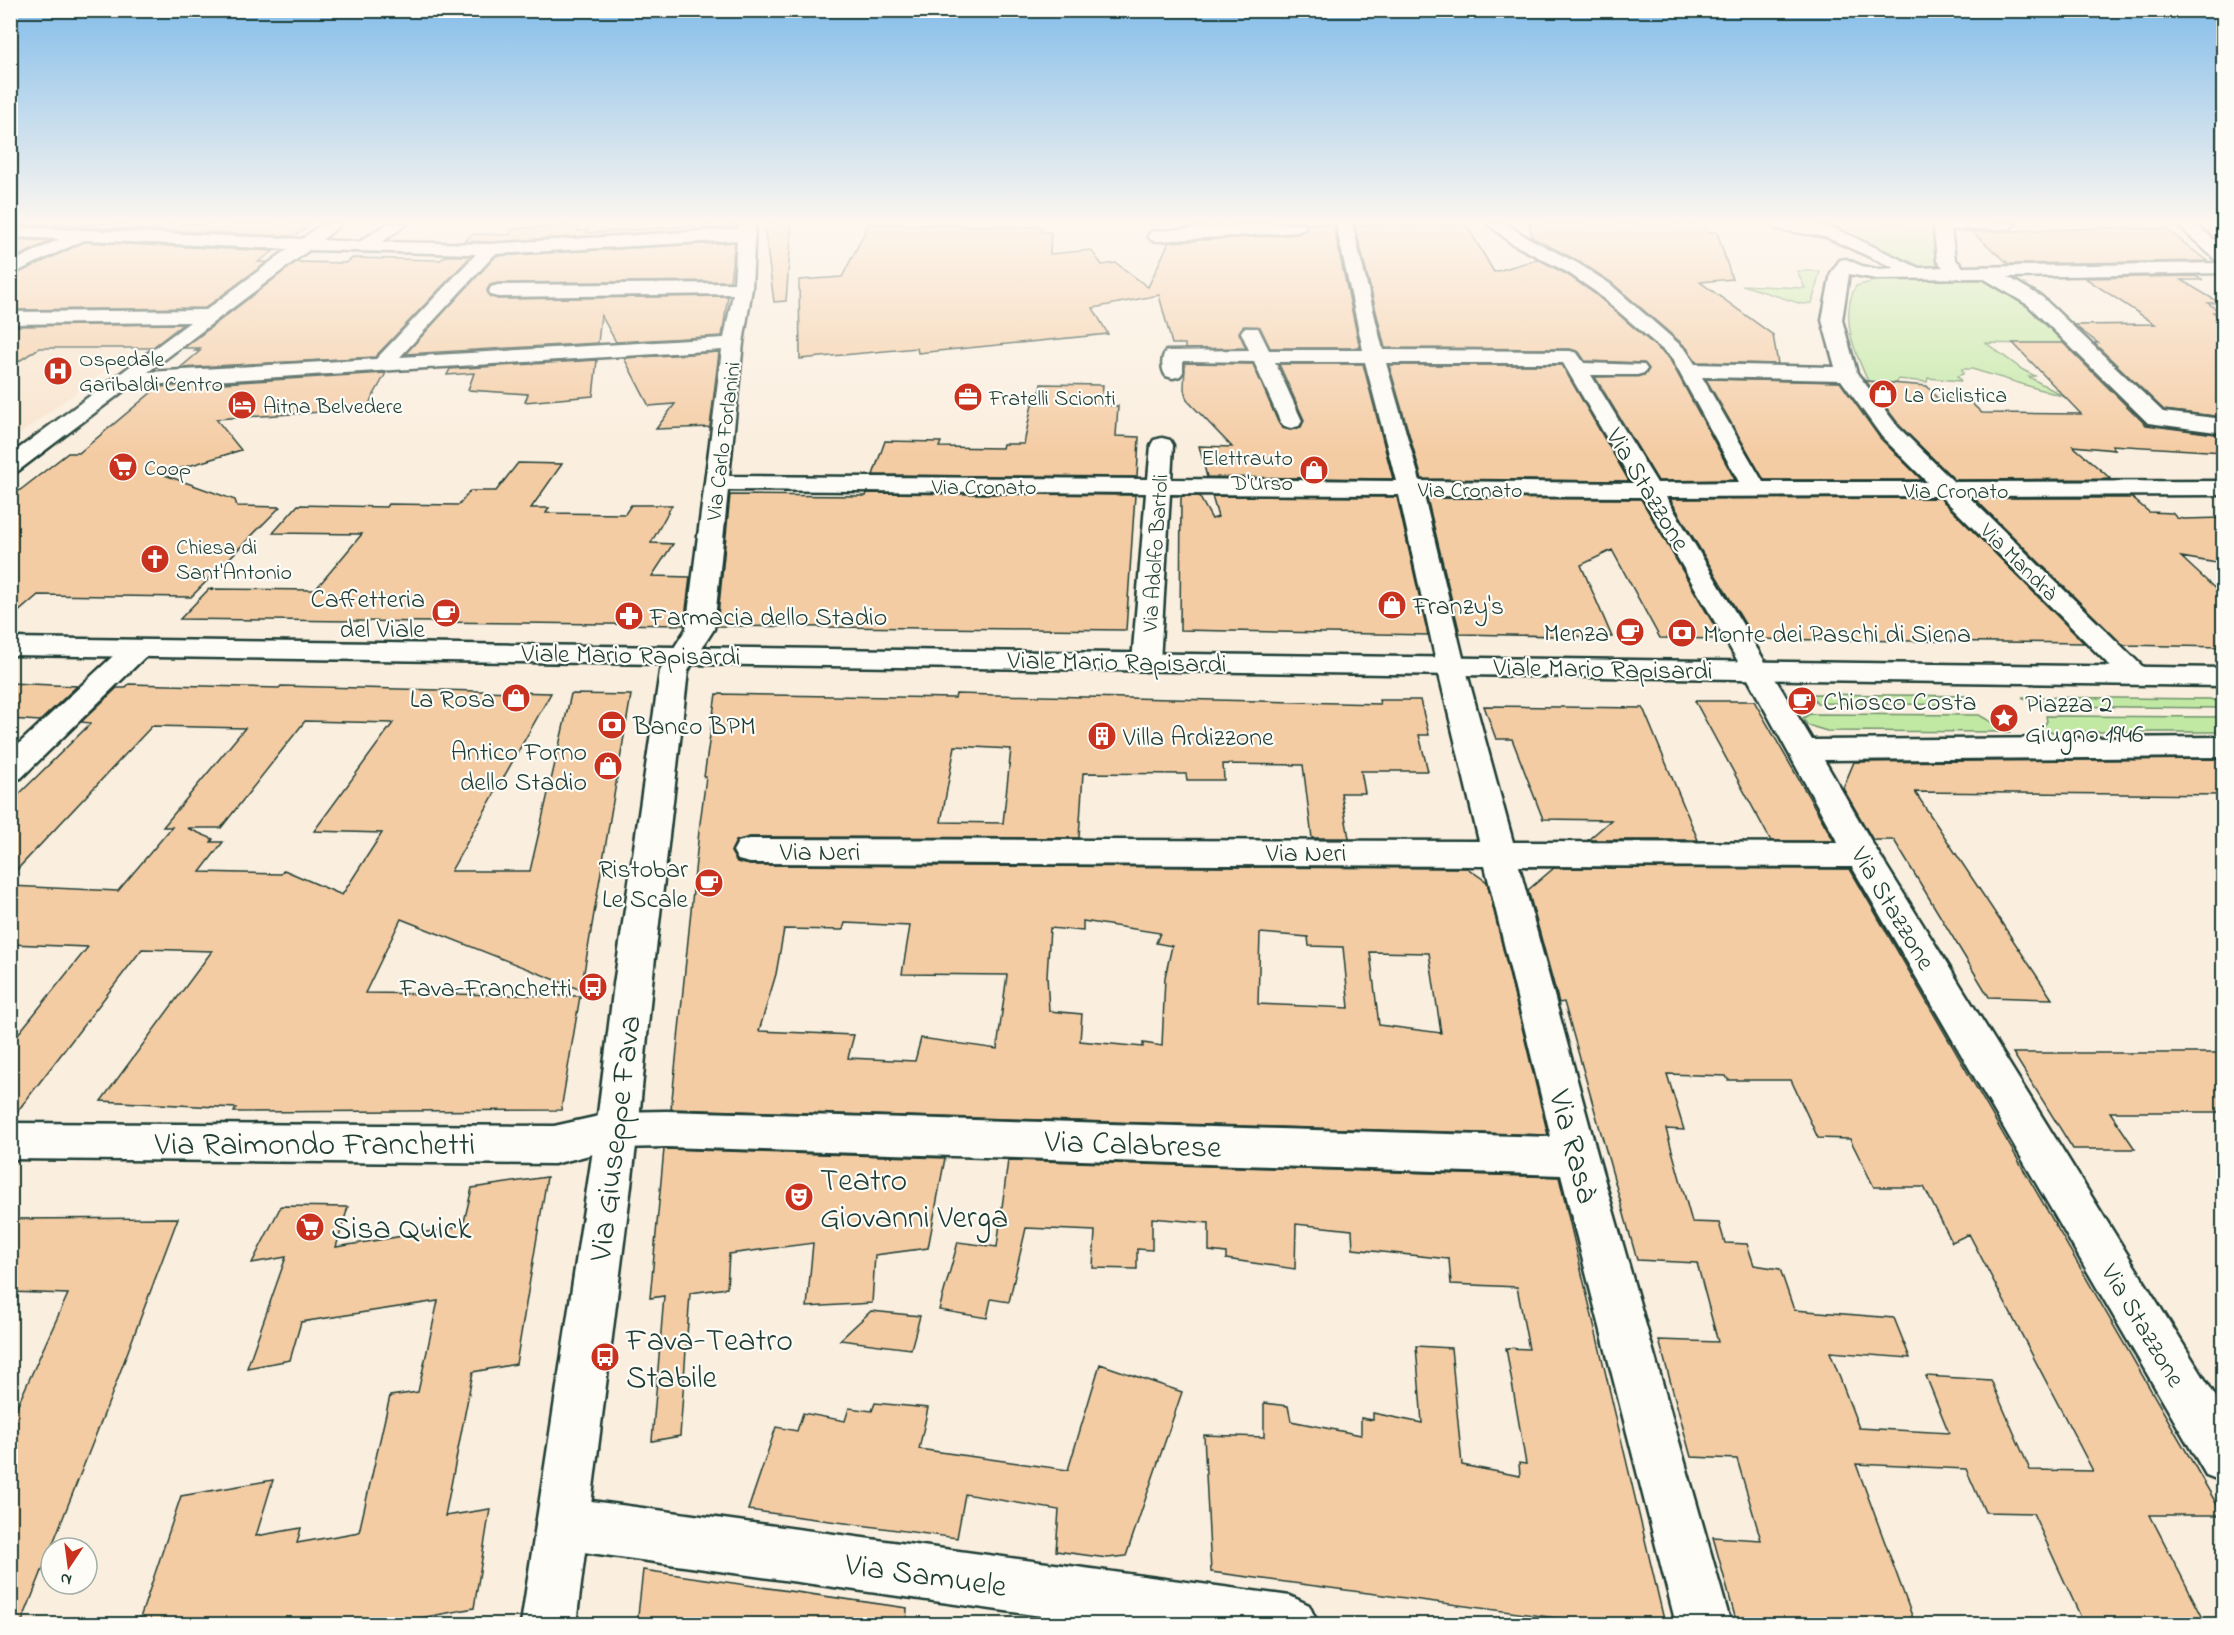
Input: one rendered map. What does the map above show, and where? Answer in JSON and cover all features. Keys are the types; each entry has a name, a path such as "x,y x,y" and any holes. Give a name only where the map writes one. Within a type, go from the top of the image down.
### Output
{"street":[{"path":"10,466 228,300"},
{"path":"382,364 441,300"},
{"name":"Via Carlo Forlanini","path":"684,654 700,629 740,300"},
{"name":"Via Rasà","path":"1361,300 1410,489 1451,666 1501,853 1577,1156 1704,1624"},
{"path":"1618,300 1679,354 1755,490"},
{"name":"Via Mandrà","path":"1835,300 1832,320 1838,349 1847,374 1890,432 2134,675"},
{"path":"2034,300 2156,418 2223,426"},
{"path":"10,318 209,316"},
{"path":"1251,332 1291,421"},
{"path":"125,380 734,343"},
{"path":"1173,372 1173,355 1374,356 1573,363 1637,369"},
{"name":"Via Stazzone","path":"1573,363 1757,670 1862,855 2223,1456"},
{"path":"1690,370 1847,374"},
{"name":"Via Adolfo Bartoli","path":"1146,662 1162,445"},
{"name":"Via Cronato","path":"717,483 1650,490 2223,488"},
{"name":"Viale Mario Rapisardi","path":"10,646 2223,677"},
{"path":"10,771 137,649"},
{"name":"Via Giuseppe Fava","path":"548,1624 617,1131 633,984 674,671 684,654"},
{"path":"1803,750 2223,747"},
{"name":"Via Neri","path":"750,850 1862,855"},
{"name":"Via Calabrese","path":"617,1131 678,1129 1577,1156"},
{"name":"Via Raimondo Franchetti","path":"10,1141 554,1145 617,1131"},
{"name":"Via Samuele","path":"562,1523 1290,1624"}],"shaded area":[{"name":"Ospedale Garibaldi Centro","path":"10,326 123,348 130,353 11,440"}],"green space":[{"path":"1790,300 1813,300 1812,303 1802,304"},
{"path":"1851,300 2025,300 2067,339 2068,345 1986,343 2035,376 2029,377 2065,397 1972,369 1962,369 1963,374 1957,376 1961,381 1928,378 1927,382 1898,379 1897,383 1868,381 1854,347 1849,310"},
{"path":"1811,694 1973,696 1971,705 1817,703"},
{"path":"2022,697 2210,699 2223,703 2223,708 2038,706"},
{"path":"1810,714 1979,715 2009,732 1827,731 1807,725 1803,718"},
{"path":"2046,716 2223,717 2223,732 2043,732 2042,729 2047,721"}],"building":[{"path":"10,300 215,300 205,308 10,310"},
{"path":"246,300 429,300 375,357 180,368 200,351 195,351 200,348 184,348"},
{"path":"455,300 727,300 722,336 616,342 601,315 598,343 405,354"},
{"path":"799,300 1132,300 1093,308 1108,334 918,353 917,348 800,359"},
{"path":"1160,300 1350,300 1360,348 1270,348 1260,327 1244,326 1239,333 1246,348 1185,349 1185,344 1172,344"},
{"path":"1373,300 1602,300 1669,358 1735,480 1658,481 1595,377 1645,375 1649,369 1644,363 1585,361 1579,352 1570,349 1385,348"},
{"path":"1632,300 1725,300 1773,335 1778,364 1696,362 1687,348"},
{"path":"2119,300 2215,300 2220,303 2208,303 2220,312 2213,312 2223,320 2223,417 2164,410 2094,343 2098,343 2074,325 2155,324"},
{"path":"183,324 152,348 39,348 10,367 10,326"},
{"path":"2013,343 2063,343 2146,425 2223,435 2223,452 2112,445 2115,450 2073,446 2111,479 1955,480 1900,426 1866,381 1927,386 1937,398 1967,399 1982,413 2081,414"},
{"path":"719,352 710,427 656,429 675,404 649,406 624,358"},
{"path":"597,360 593,396 525,402 528,394 468,390 474,373 447,375 450,369"},
{"path":"1185,363 1253,364 1278,422 1282,428 1290,430 1301,427 1304,420 1279,364 1363,364 1393,479 1207,477 1199,446 1232,447 1187,400 1184,389"},
{"path":"1389,365 1562,365 1629,481 1422,479"},
{"path":"386,373 366,409 216,419 241,450 162,474 235,500 237,506 280,507 191,597 38,595 10,619 10,498 68,453 79,453 158,387"},
{"path":"1706,379 1840,382 1880,438 1922,480 1764,480"},
{"path":"1041,384 1103,385 1101,405 1118,406 1116,436 1139,437 1137,477 873,475 885,441 941,442 939,447 1002,448 1003,444 1024,444 1032,404 1038,404"},
{"path":"518,463 562,464 531,508 549,508 546,513 625,514 631,505 672,505 651,543 673,544 652,576 690,577 684,625 180,619 209,589 315,590 362,534 273,533 298,505 386,507 388,504 459,505 470,491 496,491"},
{"path":"867,493 1135,495 1126,630 717,626 730,495 866,496"},
{"path":"1181,496 1199,496 1212,519 1218,517 1212,496 1397,497 1428,635 1180,630"},
{"path":"1427,498 1641,499 1722,639 1660,638 1612,550 1581,565 1612,637 1460,634"},
{"path":"1940,498 2084,643 1754,639 1670,499"},
{"path":"1974,498 2132,498 2149,512 2172,513 2177,518 2184,519 2223,518 2223,564 2181,557 2223,596 2223,647 2123,645"},
{"path":"10,683 77,686 40,721 10,719"},
{"path":"129,684 551,693 451,871 530,871 571,694 631,695 581,990 401,919 365,993 580,996 561,1110 234,1112 236,1108 101,1101 212,951 142,949 10,1121 10,1044 88,947 10,944 10,886 118,891 172,827 163,827 245,728 152,726 10,877 10,803 91,723 81,722 117,688 125,688","holes":["305,721 393,723 314,831 382,833 342,895 284,870 281,874 200,872 223,842 211,842 213,839 187,828 221,828"]},
{"path":"716,694 955,698 956,694 1380,704 1379,700 1420,700 1429,735 1419,735 1428,771 1361,771 1365,793 1341,793 1349,838 1312,838 1303,765 1223,764 1224,780 1187,780 1186,774 1083,773 1079,838 750,837 736,841 731,852 737,862 750,865 1467,868 1487,882 1548,1135 671,1109 706,777 704,777","holes":["955,746 1011,749 1003,823 941,822","1083,921 1160,933 1156,943 1172,946 1165,977 1162,1046 1143,1043 1143,1047 1080,1041 1082,1014 1049,1011 1047,976 1050,928 1083,931","845,923 910,926 902,974 1007,975 997,1049 921,1038 915,1061 848,1058 854,1035 759,1031 776,974 784,929 843,930","1260,933 1308,937 1309,946 1343,947 1349,1008 1258,1004","1370,952 1429,953 1441,1033 1379,1025"]},
{"path":"1695,701 1754,701 1834,841 1771,841"},
{"path":"1484,706 1643,708 1698,840 1588,840 1611,820 1543,819 1512,739 1496,739"},
{"path":"2223,759 2223,795 1915,792 2052,999 1989,997 1894,840 1873,840 1843,788 1854,762"},
{"path":"1554,868 1850,869 2223,1515 2150,1515 2206,1624 2084,1624 2033,1513 1985,1512 1966,1469 1856,1464 1915,1624 1737,1624 1713,1537 1761,1540 1737,1459 1691,1457 1659,1340 1718,1342 1697,1263 1637,1260 1564,1002 1559,1003 1528,890","holes":["1667,1074 1726,1076 1728,1080 1791,1080 1818,1138 1850,1139 1874,1187 1924,1187 1952,1242 1969,1234 2093,1471 2030,1470 1991,1380 1926,1376 1949,1433 1859,1428 1830,1352 1910,1358 1894,1318 1794,1310 1780,1269 1754,1265 1747,1244 1725,1243 1719,1223 1692,1222 1666,1129 1684,1130"]},
{"path":"2013,1053 2223,1053 2223,1112 2110,1112 2135,1149 2073,1149"},
{"name":"Teatro Giovanni Verga","path":"664,1149 945,1158 928,1248 875,1255 872,1303 807,1307 813,1243 729,1254 727,1288 690,1293 680,1436 652,1441 664,1296 650,1298"},
{"path":"1008,1160 1559,1177 1665,1624 1601,1624 1211,1572 1204,1435 1264,1437 1264,1403 1288,1406 1291,1421 1361,1435 1361,1418 1373,1420 1373,1413 1422,1423 1416,1346 1451,1348 1462,1465 1520,1476 1519,1463 1526,1464 1506,1348 1529,1349 1517,1287 1451,1284 1449,1259 1353,1249 1352,1230 1296,1224 1295,1269 1226,1259 1226,1253 1209,1251 1209,1223 1152,1218 1152,1250 1137,1249 1137,1269 1093,1268 1095,1231 1026,1228 1009,1302 991,1299 987,1318 939,1310 958,1242 997,1247"},
{"path":"547,1177 516,1364 473,1372 445,1516 490,1509 474,1608 388,1624 138,1624 181,1496 273,1480 256,1536 301,1528 297,1543 359,1532 390,1396 418,1392 438,1301 301,1322 290,1360 247,1368 286,1257 252,1263 281,1206 348,1207 336,1247 463,1226 472,1188"},
{"path":"178,1218 56,1536 39,1536 39,1578 21,1624 10,1624 10,1422 68,1294 10,1292 10,1219"},
{"path":"871,1311 920,1316 911,1349 840,1340"},
{"path":"1100,1364 1182,1392 1126,1556 1107,1558 1056,1551 1059,1510 965,1494 957,1538 748,1510 776,1427 797,1431 803,1413 845,1421 849,1408 872,1411 875,1403 928,1408 919,1449 1068,1470"},
{"path":"643,1570 907,1608 906,1624 637,1624"}],"place":[{"name":"Ospedale Garibaldi Centro","path":"58,371"},
{"name":"La Ciclistica","path":"1883,394"},
{"name":"Fratelli Scionti","path":"968,397"},
{"name":"Aitna Belvedere","path":"242,405"},
{"name":"Coop","path":"123,467"},
{"name":"Elettrauto D'Urso","path":"1314,470"},
{"name":"Chiesa di Sant'Antonio","path":"155,559"},
{"name":"Franzy's","path":"1392,605"},
{"name":"Caffetteria del Viale","path":"446,613"},
{"name":"Farmacia dello Stadio","path":"629,616"},
{"name":"Menza","path":"1630,632"},
{"name":"Monte dei Paschi di Siena","path":"1682,633"},
{"name":"La Rosa","path":"516,698"},
{"name":"Chiosco Costa","path":"1802,701"},
{"name":"Piazza 2 Giugno 1946","path":"2004,718"},
{"name":"Banco BPM","path":"612,725"},
{"name":"Villa Ardizzone","path":"1102,736"},
{"name":"Antico Forno dello Stadio","path":"608,766"},
{"name":"Ristobar Le Scale","path":"709,883"},
{"name":"Fava-Franchetti","path":"593,987"},
{"name":"Teatro Giovanni Verga","path":"799,1197"},
{"name":"Sisa Quick","path":"310,1227"},
{"name":"Fava-Teatro Stabile","path":"605,1357"}]}
